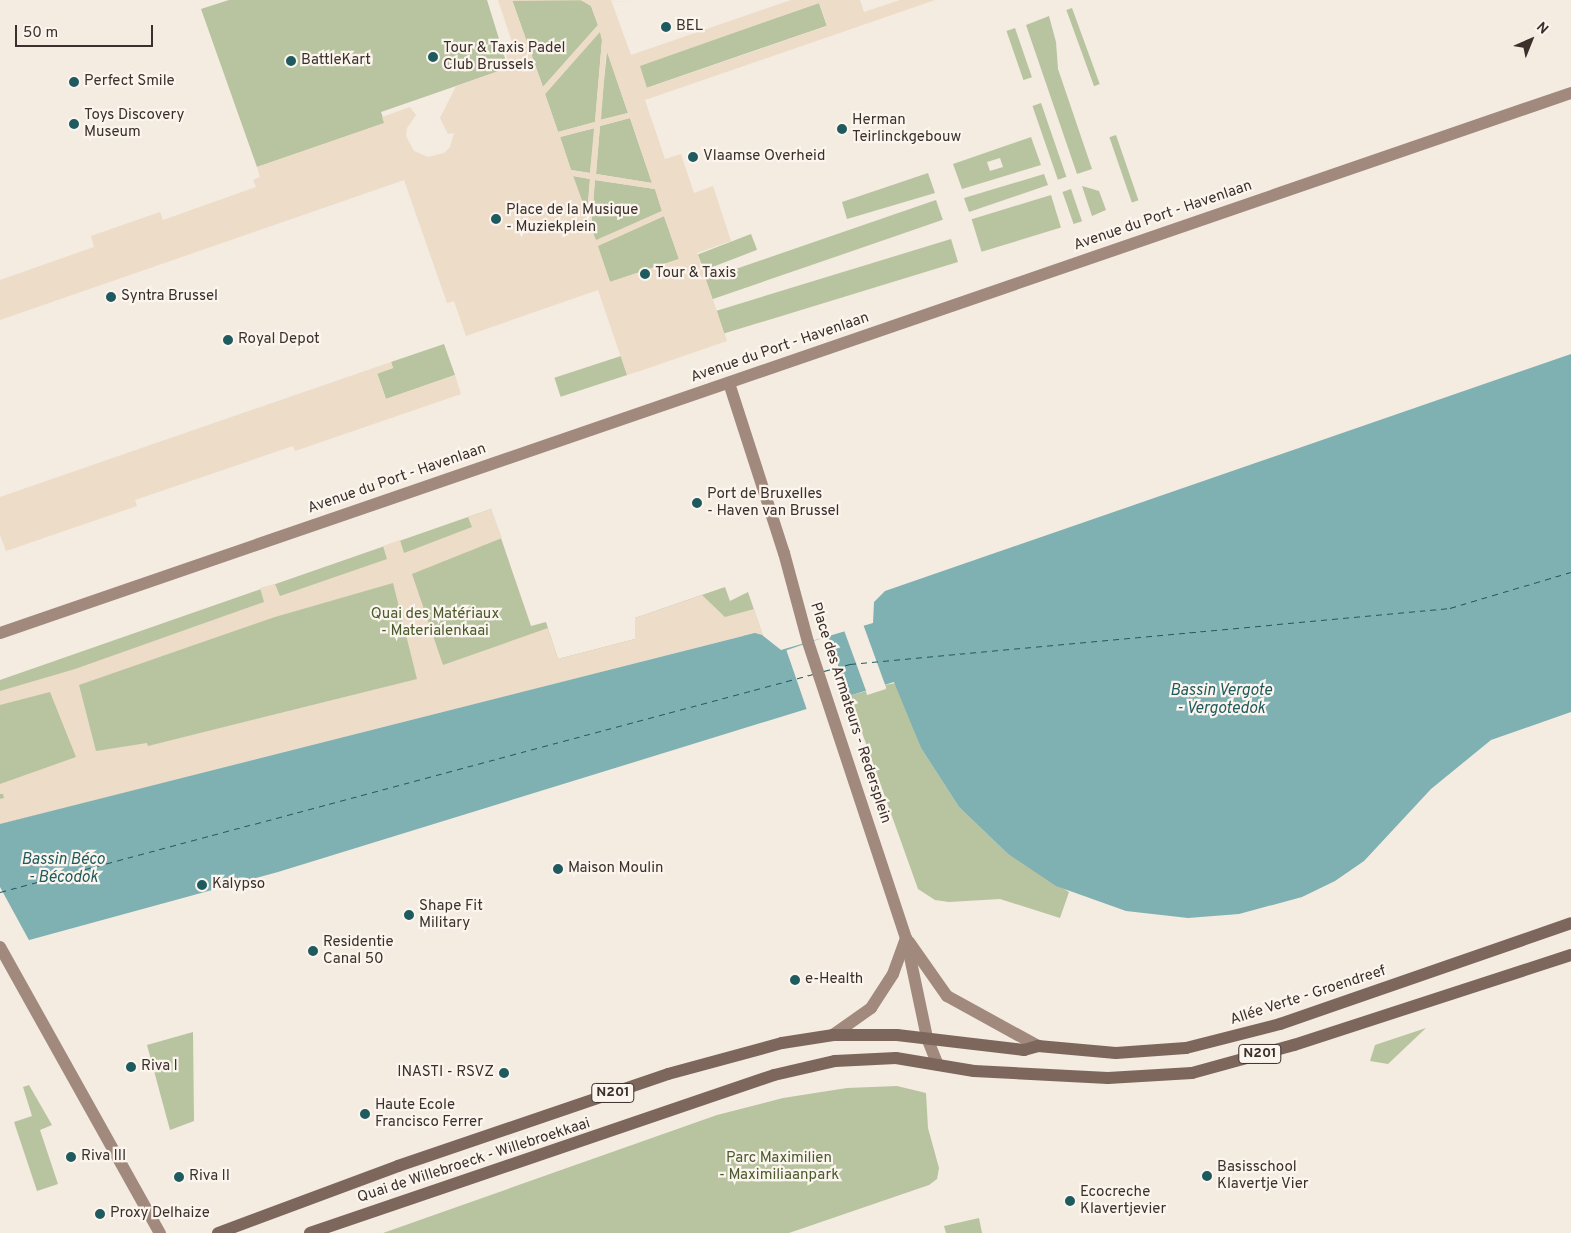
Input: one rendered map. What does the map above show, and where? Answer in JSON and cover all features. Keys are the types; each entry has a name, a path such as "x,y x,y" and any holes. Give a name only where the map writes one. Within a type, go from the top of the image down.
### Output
{"main road":[{"name":"Allée Verte - Groendreef","path":"927,1038 1024,1050 1038,1046 1116,1053 1186,1048 1280,1024 1571,924"},
{"name":"N201","path":"938,1065 974,1071 1108,1078 1192,1073 1294,1045 1571,955"},
{"name":"Quai de Willebroeck - Willebroekkaai","path":"218,1233 398,1166 668,1074 782,1043 833,1034 927,1038"},
{"name":"Quai de Willebroeck - Willebroekkaai","path":"310,1233 774,1075 835,1061 878,1058 938,1065"}],"street":[{"name":"Avenue du Port - Havenlaan","path":"0,633 1571,93"},
{"name":"Place des Armateurs - Redersplein","path":"729,382 784,553 808,642 906,938 927,1038 938,1065"},
{"name":"Place des Armateurs - Redersplein","path":"906,938 947,996 1038,1046"},
{"path":"833,1034 871,1008 893,974 906,938"},
{"path":"0,947 160,1233"}],"green space":[{"name":"BattleKart","path":"229,0 487,0 508,68 381,112 385,123 257,167 201,9"},
{"path":"512,0 581,0 591,6 598,25 543,87"},
{"path":"819,3 827,26 646,88 638,65"},
{"path":"1072,8 1100,84 1094,86 1066,10"},
{"path":"1049,16 1056,42 1058,69 1092,169 1077,174 1026,25"},
{"path":"1015,28 1032,77 1023,80 1006,31"},
{"path":"600,31 602,40 595,122 558,132 545,94"},
{"path":"607,51 628,113 600,120"},
{"path":"1041,103 1066,177 1058,180 1032,106"},
{"path":"630,118 652,183 596,174 600,126"},
{"path":"595,128 590,173 571,170 560,137"},
{"path":"1116,135 1138,200 1132,203 1109,137"},
{"path":"1031,137 1041,165 962,189 953,164","holes":["1000,158 1003,167 990,171 987,162"]},
{"path":"928,173 935,193 847,219 842,202"},
{"path":"1044,174 1048,185 969,212 964,198"},
{"path":"573,176 590,179 587,216"},
{"path":"595,180 655,189 662,211 596,241 591,228"},
{"path":"1082,186 1099,191 1106,210 1092,216"},
{"path":"1071,189 1082,221 1074,224 1062,192"},
{"path":"1051,195 1061,228 982,252 972,219"},
{"path":"936,200 943,220 712,299 705,279"},
{"path":"664,216 679,259 610,282 597,246"},
{"path":"751,234 757,250 704,270 698,254"},
{"path":"951,239 958,262 724,334 717,311"},
{"path":"444,344 455,375 386,399 377,373 393,368 391,362"},
{"path":"621,356 627,375 561,397 554,378"},
{"name":"Quai des Matériaux - Materialenkaai","path":"491,509 531,626 546,622 558,659 635,639 635,618 725,587 730,601 748,592 763,636 743,637 741,633 0,824 0,680"},
{"path":"896,683 921,748 959,807 1008,854 1069,892 1060,918 1000,899 949,902 935,900 918,889 849,696 866,691 867,695 886,689 885,685"},
{"path":"1426,1028 1388,1064 1370,1061 1375,1045"},
{"path":"193,1032 194,1121 170,1130 147,1045"},
{"path":"29,1085 52,1125 40,1130 58,1184 37,1191 14,1122 32,1116 23,1087"},
{"name":"Parc Maximilien - Maximiliaanpark","path":"897,1086 926,1093 928,1128 939,1168 937,1179 929,1185 789,1233 383,1233 717,1115 783,1098 847,1088"},
{"path":"979,1218 982,1233 946,1233 944,1226"}],"shaded area":[{"path":"498,0 512,0 543,87 598,25 591,6 581,0 611,0 631,55 791,0 860,0 864,12 900,0 935,0 645,100 665,159 681,154 694,193 713,186 731,241 697,253 727,341 640,371 627,375 598,290 466,336 454,301 447,303 404,180 0,320 0,280 94,247 91,236 160,212 163,220 256,187 253,180 260,177 257,167 384,123 382,117 410,107 416,115 407,128 406,136 414,151 428,157 444,153 450,147 454,133 448,134 440,118 456,86 510,67 505,52 514,48","holes":["819,3 827,26 647,88 640,66","600,32 602,40 595,122 558,132 545,94","607,52 628,113 601,120 606,53","630,118 652,183 596,174 600,126","594,128 590,173 571,170 560,137","573,176 590,179 587,214","595,180 655,189 662,211 596,240 591,228","664,216 679,259 610,282 598,246"]},
{"path":"391,362 393,368 377,374 386,399 455,375 461,394 295,451 293,446 135,500 137,506 6,551 0,535 0,497"},
{"path":"491,509 502,538 412,574 443,665 548,628 558,659 635,639 635,618 702,595 725,617 754,609 763,636 755,633 0,824 0,799 4,798 3,794 0,794 0,784 76,757 50,692 0,705 0,691 75,669 264,602 260,588 275,584 280,596 387,559 383,546 400,540 404,553 472,527 468,517","holes":["393,583 417,679 148,746 147,743 96,751 79,685 275,617"]}],"water":[{"name":"Bassin Vergote - Vergotedok","path":"1571,354 1571,712 1491,740 1431,789 1364,861 1335,881 1302,897 1239,914 1188,918 1126,911 1056,886 1008,854 959,807 921,748 894,682 278,872 0,948 0,824 755,633 762,635 781,650 873,623 874,602 885,591"}],"pier":[{"path":"863,624 886,688 867,695 844,631"},
{"path":"828,636 849,697 807,711 786,650"},
{"path":"0,887 30,942 0,950"}],"ferry route":[{"path":"824,671 850,664 1450,608 1571,572"},
{"path":"0,892 813,674"}],"place":[{"name":"BEL","path":"666,27"},
{"name":"Tour & Taxis Padel Club Brussels","path":"433,57"},
{"name":"BattleKart","path":"291,61"},
{"name":"Perfect Smile","path":"74,82"},
{"name":"Toys Discovery Museum","path":"74,124"},
{"name":"Herman Teirlinckgebouw","path":"842,129"},
{"name":"Vlaamse Overheid","path":"693,157"},
{"name":"Place de la Musique - Muziekplein","path":"496,219"},
{"name":"Tour & Taxis","path":"645,274"},
{"name":"Syntra Brussel","path":"111,297"},
{"name":"Royal Depot","path":"228,340"},
{"name":"Port de Bruxelles - Haven van Brussel","path":"697,503"},
{"name":"Maison Moulin","path":"558,869"},
{"name":"Kalypso","path":"202,885"},
{"name":"Shape Fit Military","path":"409,915"},
{"name":"Residentie Canal 50","path":"313,951"},
{"name":"e-Health","path":"795,980"},
{"name":"Riva I","path":"131,1067"},
{"name":"INASTI - RSVZ","path":"504,1073"},
{"name":"Haute Ecole Francisco Ferrer","path":"365,1114"},
{"name":"Riva III","path":"71,1157"},
{"name":"Basisschool Klavertje Vier","path":"1207,1176"},
{"name":"Riva II","path":"179,1177"},
{"name":"Ecocreche Klavertjevier","path":"1070,1201"},
{"name":"Proxy Delhaize","path":"100,1214"}],"water label":[{"name":"Bassin Béco - Bécodok","path":"63,869"}]}
